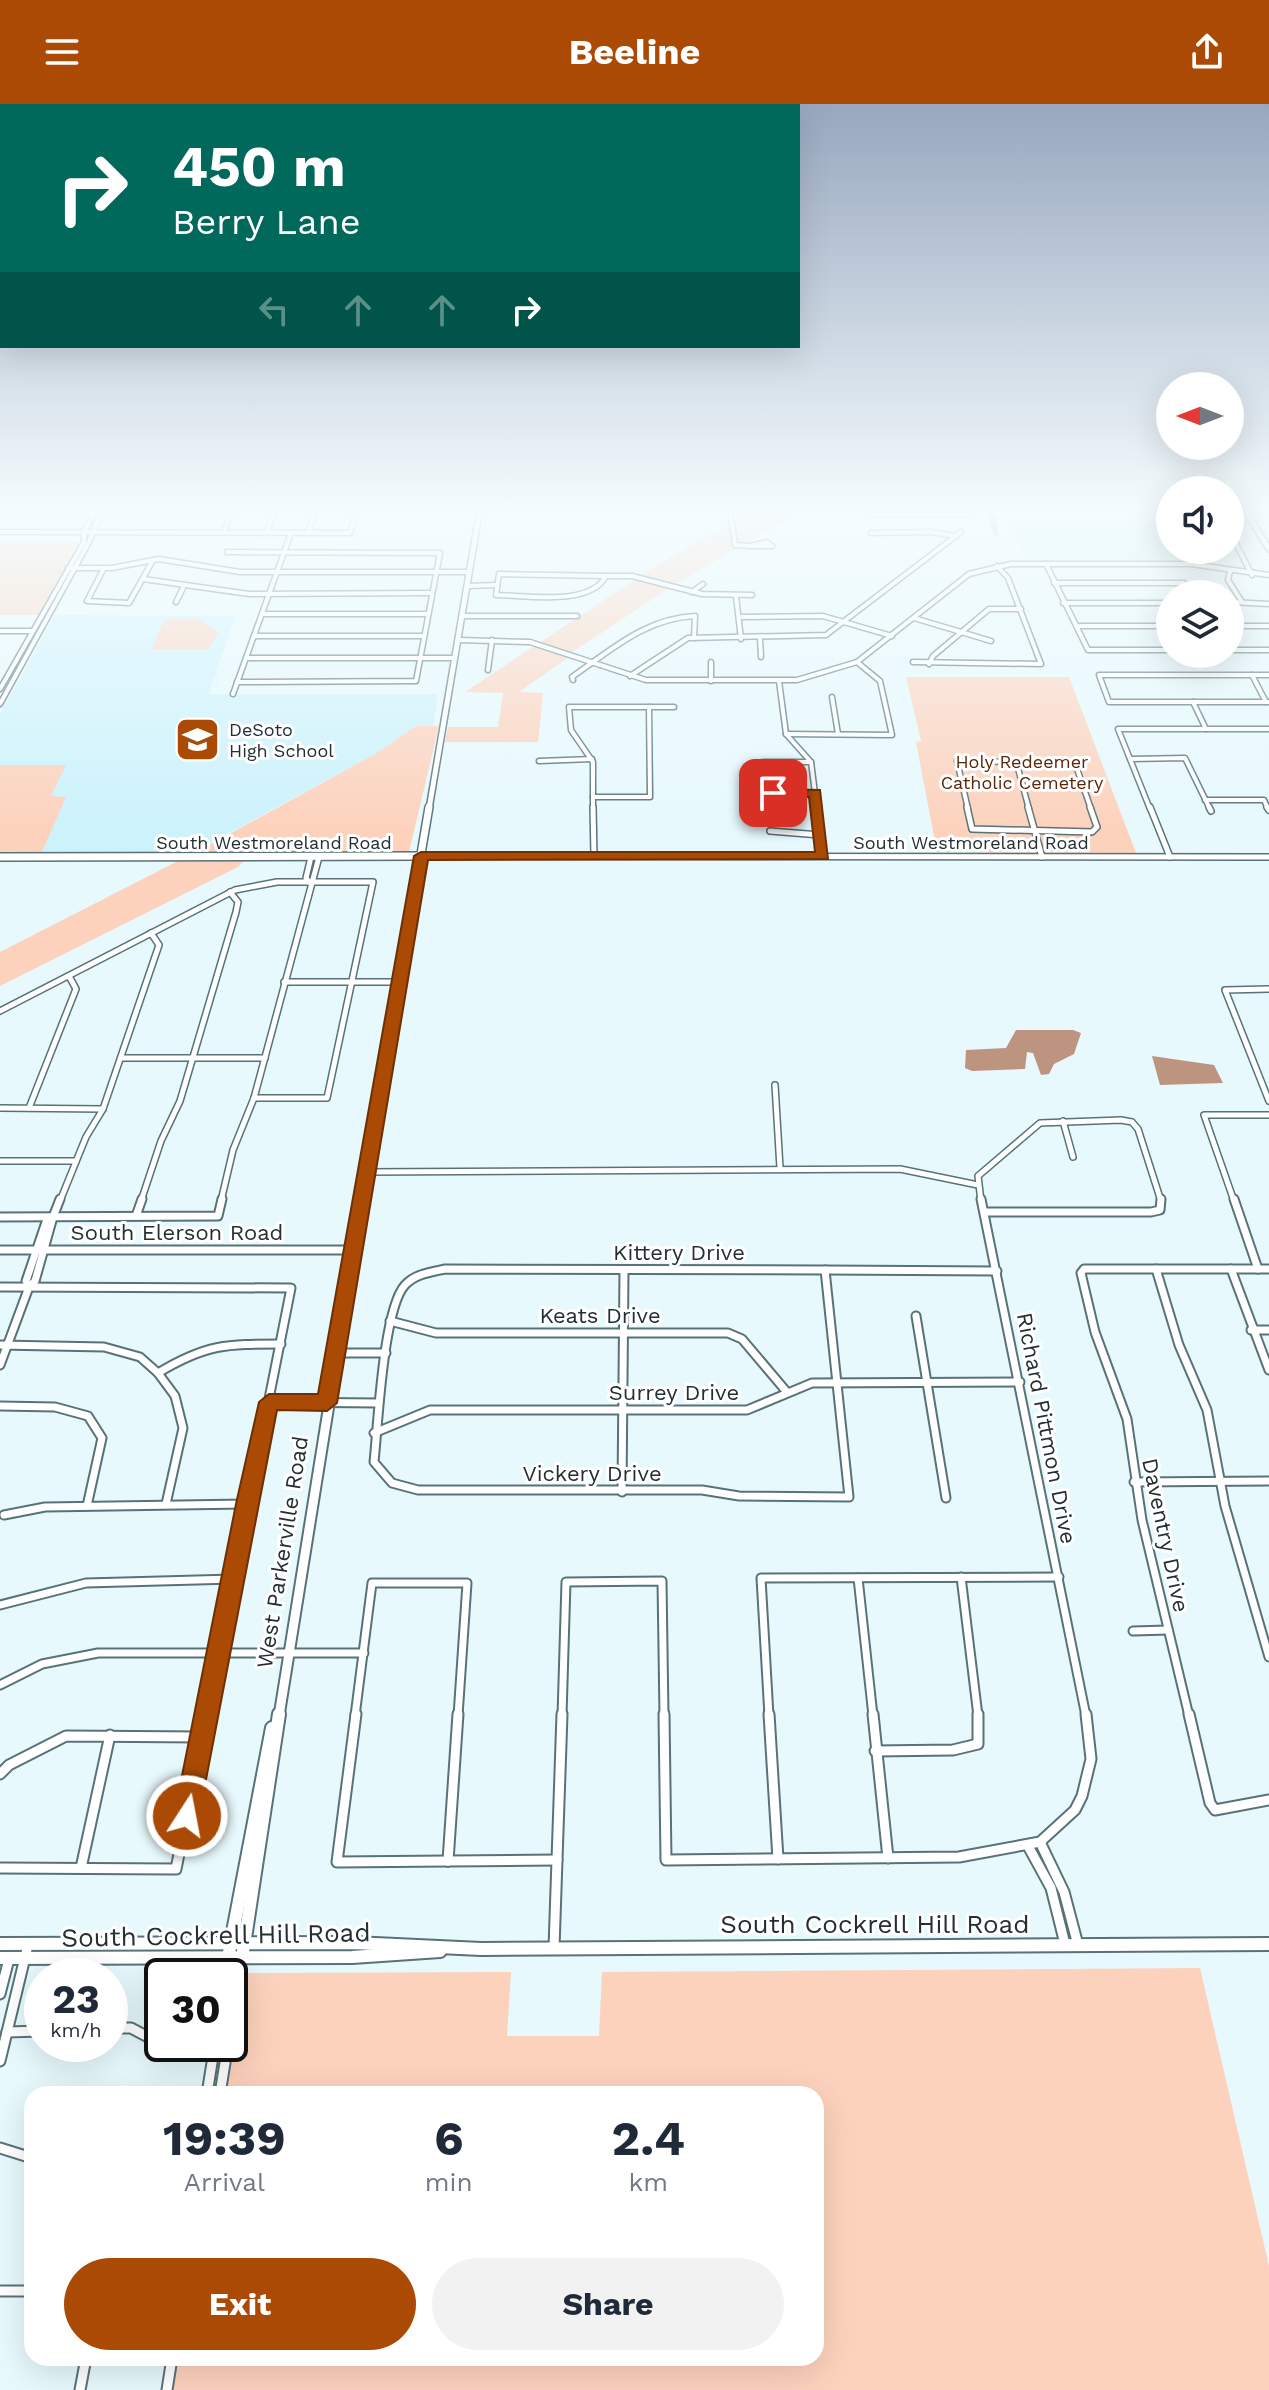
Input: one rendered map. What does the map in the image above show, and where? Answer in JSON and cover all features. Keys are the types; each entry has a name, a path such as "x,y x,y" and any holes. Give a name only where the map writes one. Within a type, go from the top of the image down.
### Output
{"main road":[{"name":"West Parkerville Road","path":"235,1958 248,1837 278,1704 463,616"},
{"name":"South Westmoreland Road","path":"0,857 421,856"},
{"name":"South Cockrell Hill Road","path":"6,1944 354,1943 481,1949"},
{"name":"South Cockrell Hill Road","path":"235,1958 352,1957 554,1948 1269,1944"},
{"name":"South Cockrell Hill Road","path":"4,1958 24,1958"}],"street":[{"path":"0,689 42,616"},
{"path":"1,701 50,616"},
{"path":"233,694 261,616"},
{"path":"237,682 416,681 428,616"},
{"path":"463,616 577,616"},
{"path":"573,680 572,677 643,628 667,619 695,616 694,638"},
{"path":"741,639 739,617 823,616 892,636"},
{"path":"630,676 677,643 694,638 807,638 826,635 853,616"},
{"path":"459,640 530,642 630,676 661,681 779,681 805,679 857,662 917,616"},
{"path":"929,664 933,656 981,616"},
{"path":"913,662 1041,664 1023,616"},
{"path":"1071,616 1088,650 1156,648"},
{"path":"914,618 991,641"},
{"path":"1078,626 1156,626"},
{"path":"1244,626 1269,626"},
{"path":"0,631 41,631"},
{"path":"254,636 424,636"},
{"path":"807,638 809,647"},
{"path":"760,639 761,657"},
{"path":"488,670 492,640"},
{"path":"1244,650 1268,651"},
{"path":"246,658 454,658"},
{"path":"711,662 711,681"},
{"path":"786,734 892,735 880,681 857,662"},
{"path":"14,663 22,663"},
{"path":"1268,702 1109,702 1099,675 1269,675"},
{"path":"1252,675 1268,702"},
{"path":"779,681 786,734 811,762 823,856"},
{"path":"832,697 838,734"},
{"path":"1193,702 1206,729"},
{"path":"594,856 592,759 571,730 569,707 674,707"},
{"path":"593,797 650,797 649,707"},
{"path":"1170,857 1118,729 1269,729"},
{"path":"1232,729 1236,737"},
{"path":"1130,759 1185,758 1211,811"},
{"path":"539,761 592,759"},
{"path":"957,761 1016,761 1075,763 1097,827 1092,832 970,828 957,761"},
{"path":"1016,761 1044,857"},
{"path":"763,762 811,762"},
{"path":"767,794 815,793"},
{"path":"1205,800 1264,800 1269,810"},
{"path":"770,831 820,835"},
{"name":"South Westmoreland Road","path":"421,856 1269,857"},
{"path":"0,1217 218,1216 233,1150 244,1130 265,1058 315,857"},
{"path":"0,1011 230,892 257,884 373,882 327,1098 254,1098"},
{"path":"136,1216 193,1058 236,912 238,902 230,892"},
{"path":"0,1365 4,1345 29,1287 35,1281 54,1223 53,1217 76,1161 103,1109 121,1058 159,945 151,933"},
{"path":"29,1108 76,989 69,976"},
{"path":"284,982 400,982"},
{"path":"1269,989 1225,990 1269,1101"},
{"path":"121,1058 265,1058"},
{"path":"775,1085 780,1168"},
{"path":"0,1108 103,1109"},
{"path":"1258,1269 1204,1115 1269,1115"},
{"path":"1063,1121 1073,1157"},
{"path":"367,1172 910,1169 948,1183 978,1185 983,1169 1040,1123 1132,1122 1138,1129 1162,1203 1160,1210 985,1212"},
{"path":"0,1161 76,1161"},
{"name":"Richard Pittmon Drive","path":"978,1185 1059,1577 1087,1721 1091,1759 1088,1780 1075,1810 1040,1842"},
{"path":"29,1287 26,1281 36,1250 46,1222 53,1217"},
{"name":"South Elerson Road","path":"0,1250 354,1250"},
{"name":"Kittery Drive","path":"374,1433 394,1301 404,1286 420,1275 445,1269 997,1271"},
{"name":"Daventry Drive","path":"1156,1269 1084,1269 1081,1276 1095,1332 1127,1419 1134,1482 1210,1803 1215,1810 1269,1800"},
{"path":"1269,1269 1156,1269 1179,1345 1207,1410 1219,1482 1269,1657"},
{"path":"1231,1269 1251,1330 1269,1370"},
{"path":"622,1492 624,1270"},
{"path":"825,1270 836,1382"},
{"path":"0,1287 291,1288 176,1869 0,1868"},
{"path":"916,1316 946,1498"},
{"name":"Keats Drive","path":"390,1321 436,1333 736,1335 786,1391"},
{"path":"1251,1330 1269,1330"},
{"path":"158,1373 188,1355 221,1344 281,1344"},
{"path":"4,1345 104,1347 140,1357 158,1373 175,1396 183,1428 166,1504"},
{"path":"336,1353 386,1353"},
{"name":"Surrey Drive","path":"374,1433 430,1410 747,1410 799,1385 836,1382 1020,1382"},
{"name":"Vickery Drive","path":"374,1433 374,1462 392,1483 406,1488 622,1492 702,1490 739,1496 849,1497 836,1382"},
{"path":"269,1402 378,1403"},
{"path":"0,1406 55,1407 88,1416 102,1438 87,1506"},
{"path":"1134,1482 1269,1481"},
{"path":"4,1515 45,1507 246,1504"},
{"path":"875,1751 953,1750 978,1744 978,1703 961,1577"},
{"path":"778,1859 761,1578 1059,1577"},
{"path":"858,1578 888,1858"},
{"path":"0,1605 47,1589 94,1581 234,1579"},
{"path":"554,1948 566,1582 662,1581 666,1860 959,1857 1040,1842 1061,1877 1072,1908 1078,1945"},
{"path":"448,1862 467,1583 372,1583 337,1862 448,1862 557,1860"},
{"path":"1133,1631 1168,1630"},
{"path":"0,1685 42,1664 98,1653 364,1653"},
{"path":"81,1868 110,1735"},
{"path":"0,1774 9,1765 66,1736 202,1737"},
{"path":"1028,1846 1051,1888 1065,1944"},
{"path":"0,1994 6,1944"},
{"path":"0,2061 28,1945"},
{"path":"7,2032 24,2032"},
{"path":"208,2086 212,2062"},
{"path":"221,2086 225,2062"},
{"path":"0,2148 24,2156"},
{"path":"0,2291 24,2291"},
{"path":"80,2390 84,2366"},
{"path":"167,2390 171,2366"}],"shaded area":[{"name":"DeSoto High School","path":"55,616 235,616 209,694 438,694 433,726 416,726 375,754 192,853 0,854 0,714"},
{"path":"1016,1030 1073,1030 1081,1033 1074,1054 1054,1064 1049,1074 1041,1075 1033,1053 1027,1052 1025,1069 972,1071 965,1068 966,1050 1006,1048"},
{"path":"1152,1056 1214,1065 1223,1083 1160,1085"}],"green space":[{"path":"580,616 627,616 571,653 539,643"},
{"path":"164,620 201,620 219,632 208,649 152,649"},
{"path":"534,646 568,658 519,692 543,693 538,742 445,742 448,727 498,727 503,693 465,692"},
{"name":"Holy Redeemer Catholic Cemetery","path":"906,677 1069,677 1136,853 937,852 916,742 921,741"},
{"path":"416,726 439,726 409,852 191,855 375,754"},
{"path":"0,765 66,765 51,796 66,797 41,854 0,854"},
{"path":"182,859 246,859 238,867 0,986 0,952"},
{"path":"1200,1968 1269,2266 1269,2390 173,2390 177,2366 824,2366 824,2086 223,2086 227,2062 248,2062 248,1973 511,1972 507,2036 599,2036 602,1972"}],"place":[{"name":"DeSoto High School","path":"198,740"}],"route":[{"path":"187,1816 246,1504 269,1402 327,1403 421,856 823,856 815,793 773,793"}]}
